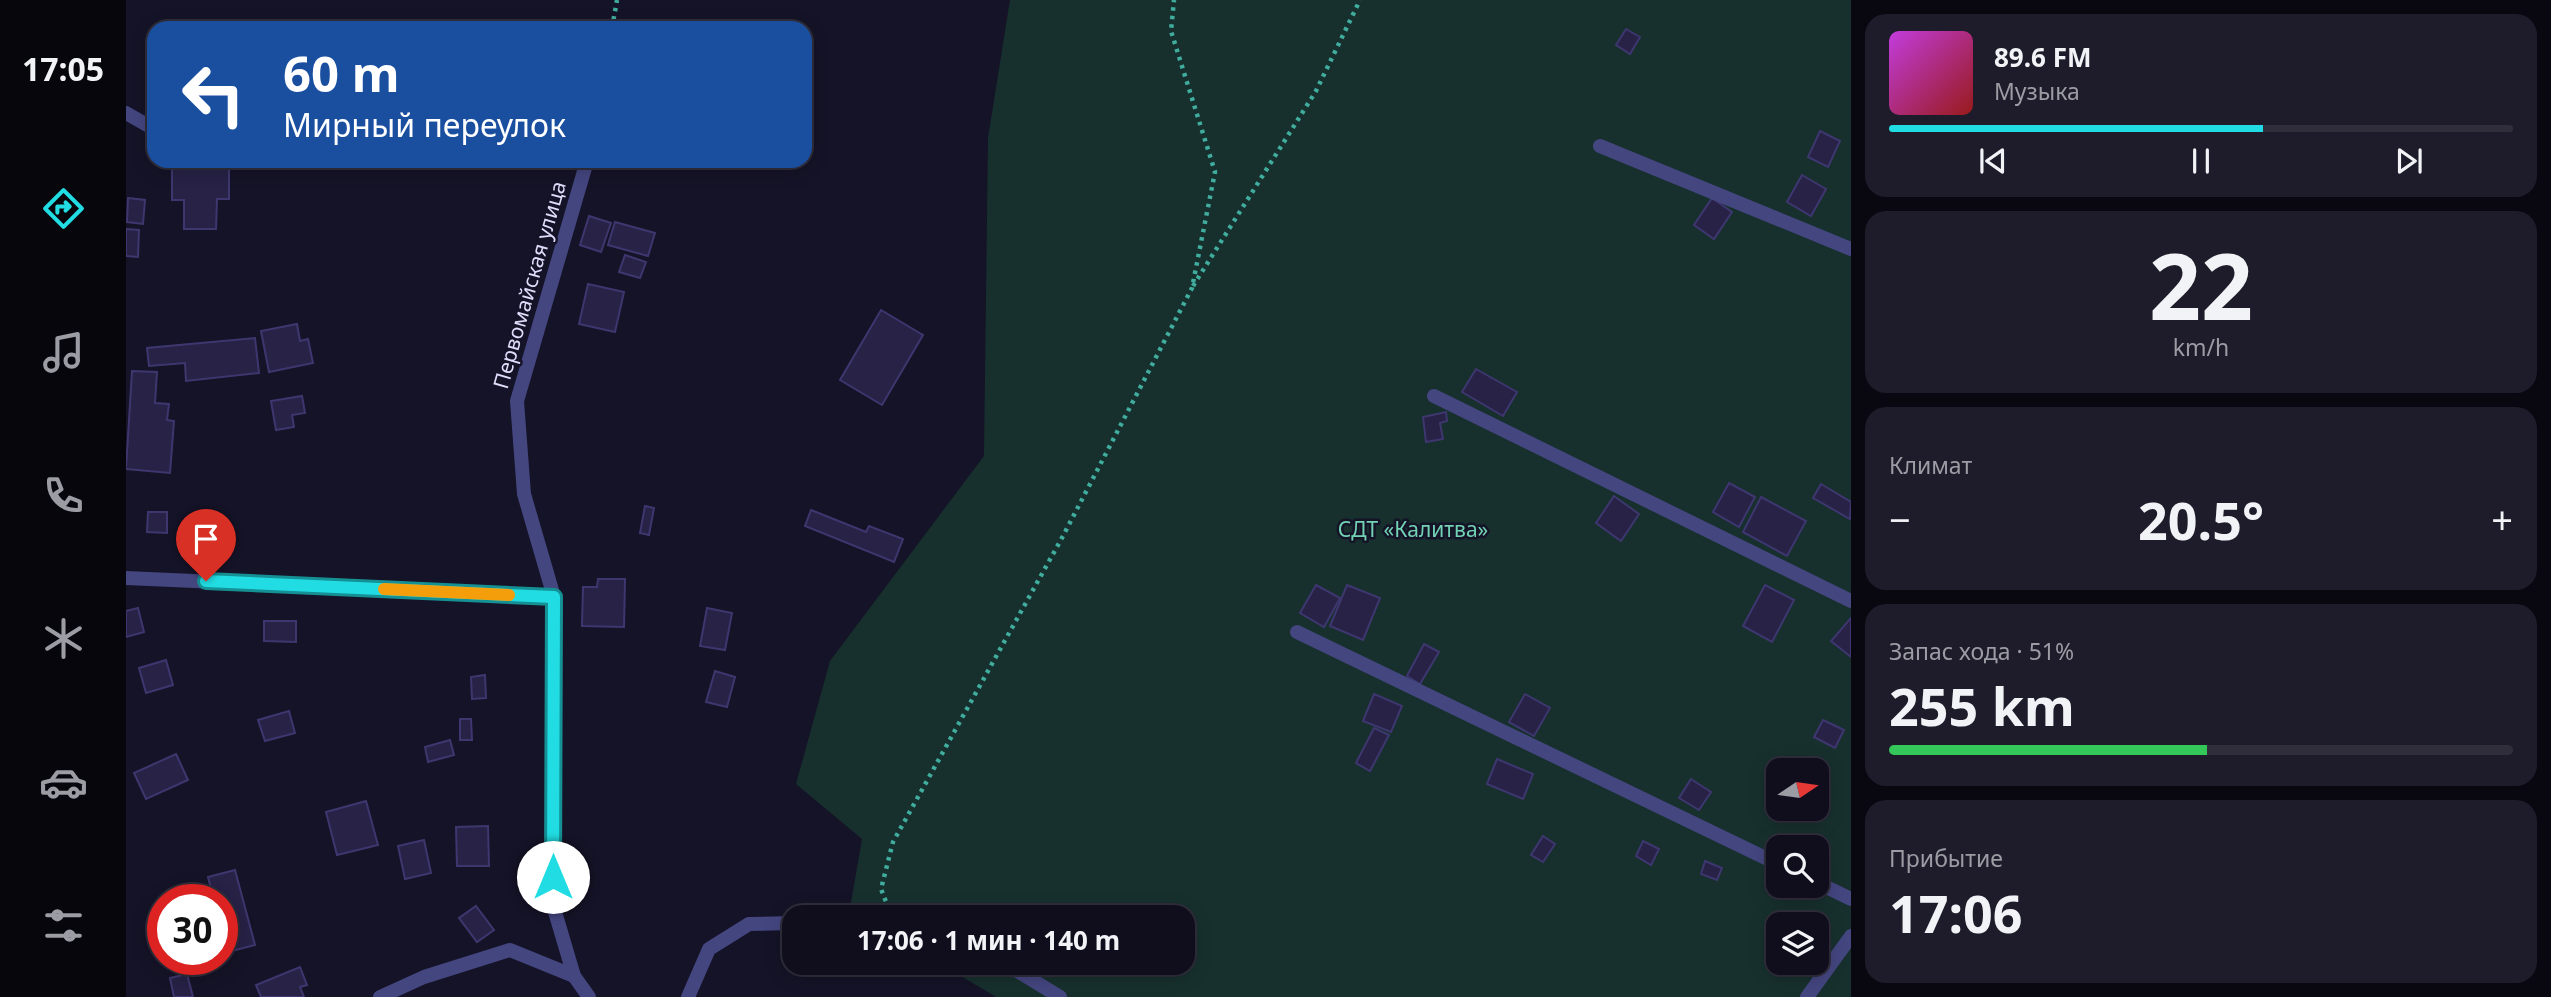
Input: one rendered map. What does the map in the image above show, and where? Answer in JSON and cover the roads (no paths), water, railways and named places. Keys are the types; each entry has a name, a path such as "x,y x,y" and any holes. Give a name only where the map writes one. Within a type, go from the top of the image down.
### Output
{"street":[{"path":"126,113 147,125"},
{"path":"1600,146 1851,249"},
{"name":"Первомайская улица","path":"585,168 517,401 524,494 554,597 552,905 574,976 589,997"},
{"path":"1434,397 1851,601"},
{"path":"126,578 554,597"},
{"path":"1297,632 1766,858"},
{"path":"1829,888 1851,899"},
{"path":"688,997 709,949 749,924 782,923"},
{"path":"1807,997 1851,936"},
{"path":"380,997 424,976 510,950 574,976"},
{"path":"1024,975 1060,997"}],"park label":[{"name":"СДТ «Калитва»","path":"1413,530"}]}
